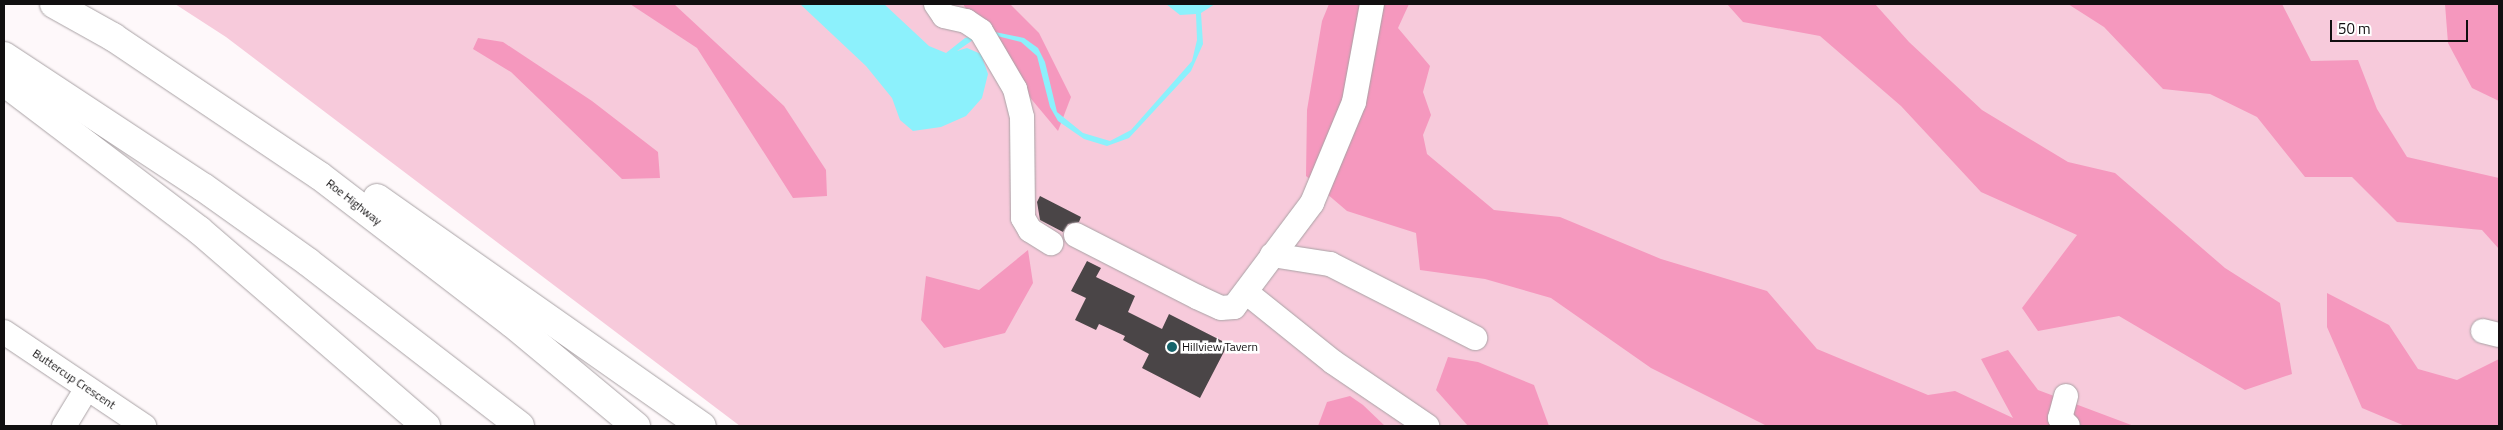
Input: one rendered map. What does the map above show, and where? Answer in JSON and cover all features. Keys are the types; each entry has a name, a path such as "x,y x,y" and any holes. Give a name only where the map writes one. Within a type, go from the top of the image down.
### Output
{"highway":[{"name":"Roe Highway","path":"54,4 113,37 320,176 512,324 636,426"},
{"path":"113,37 367,191 702,426"},
{"path":"4,56 300,256 520,426"},
{"path":"4,82 198,230 426,426"}],"street":[{"path":"936,4 944,16 966,21 981,31 1014,89 1022,117 1023,218 1030,230 1051,243"},
{"path":"1076,235 1221,308 1234,307 1247,293 1272,255 1312,203 1342,136 1354,102 1372,4"},
{"path":"1272,255 1330,264 1475,338"},
{"path":"1247,293 1333,362 1427,426"},
{"name":"Buttercup Crescent","path":"4,332 144,426"},
{"path":"64,426 87,388"},
{"path":"2066,396 2060,418 2068,426"}],"shaded area":[{"path":"175,4 2499,4 2499,426 740,426 226,37"},
{"path":"630,4 674,4 784,106 826,170 827,196 793,198 697,48"},
{"path":"963,4 1010,4 1039,33 1071,97 1058,131 992,52"},
{"path":"1329,4 1409,4 1398,28 1430,66 1423,92 1431,115 1423,135 1427,154 1494,210 1560,217 1661,259 1767,291 1817,349 1928,395 1955,391 2013,418 1981,359 2008,350 2038,390 2134,426 1767,426 1651,368 1551,298 1485,279 1420,270 1416,233 1347,211 1306,176 1307,110 1322,21"},
{"path":"1727,4 1875,4 1909,42 1982,110 2068,162 2115,173 2225,268 2280,303 2292,374 2245,390 2119,316 2038,331 2022,308 2077,235 1981,192 1901,106 1820,36 1743,22"},
{"path":"2068,4 2282,4 2311,61 2358,60 2377,109 2407,157 2499,178 2499,249 2482,230 2397,222 2352,177 2305,177 2257,117 2210,94 2163,89 2104,27"},
{"path":"2445,4 2499,4 2499,101 2472,88 2448,43"},
{"path":"478,38 503,42 592,101 658,152 660,178 622,179 511,72 473,49"},
{"path":"1028,250 1033,283 1005,333 944,348 921,320 926,276 979,290"},
{"path":"2327,293 2389,325 2418,369 2457,380 2499,359 2499,426 2405,426 2362,408 2327,327"},
{"path":"1448,357 1478,362 1534,385 1549,426 1468,426 1436,390"},
{"path":"1350,396 1363,405 1385,426 1318,426 1327,402"}],"water":[{"path":"800,4 884,4 929,46 946,53 965,38 990,31 1024,38 1038,48 1045,62 1057,112 1083,133 1110,141 1131,130 1192,61 1197,40 1196,14 1180,15 1166,4 1215,4 1201,13 1203,44 1191,71 1129,138 1107,146 1084,139 1058,121 1050,107 1037,56 1021,42 997,36 973,40 957,51 967,48 981,54 988,74 982,98 966,116 941,127 913,131 900,120 892,98 866,66"}],"building":[{"path":"1040,196 1081,217 1079,222 1068,224 1063,232 1040,220 1037,202"},
{"path":"1087,261 1101,268 1096,277 1135,296 1128,312 1162,329 1169,314 1228,344 1200,398 1142,368 1149,354 1123,340 1125,336 1099,324 1096,330 1075,320 1086,298 1071,291"}],"place":[{"name":"Hillview Tavern","path":"1172,347"}]}
